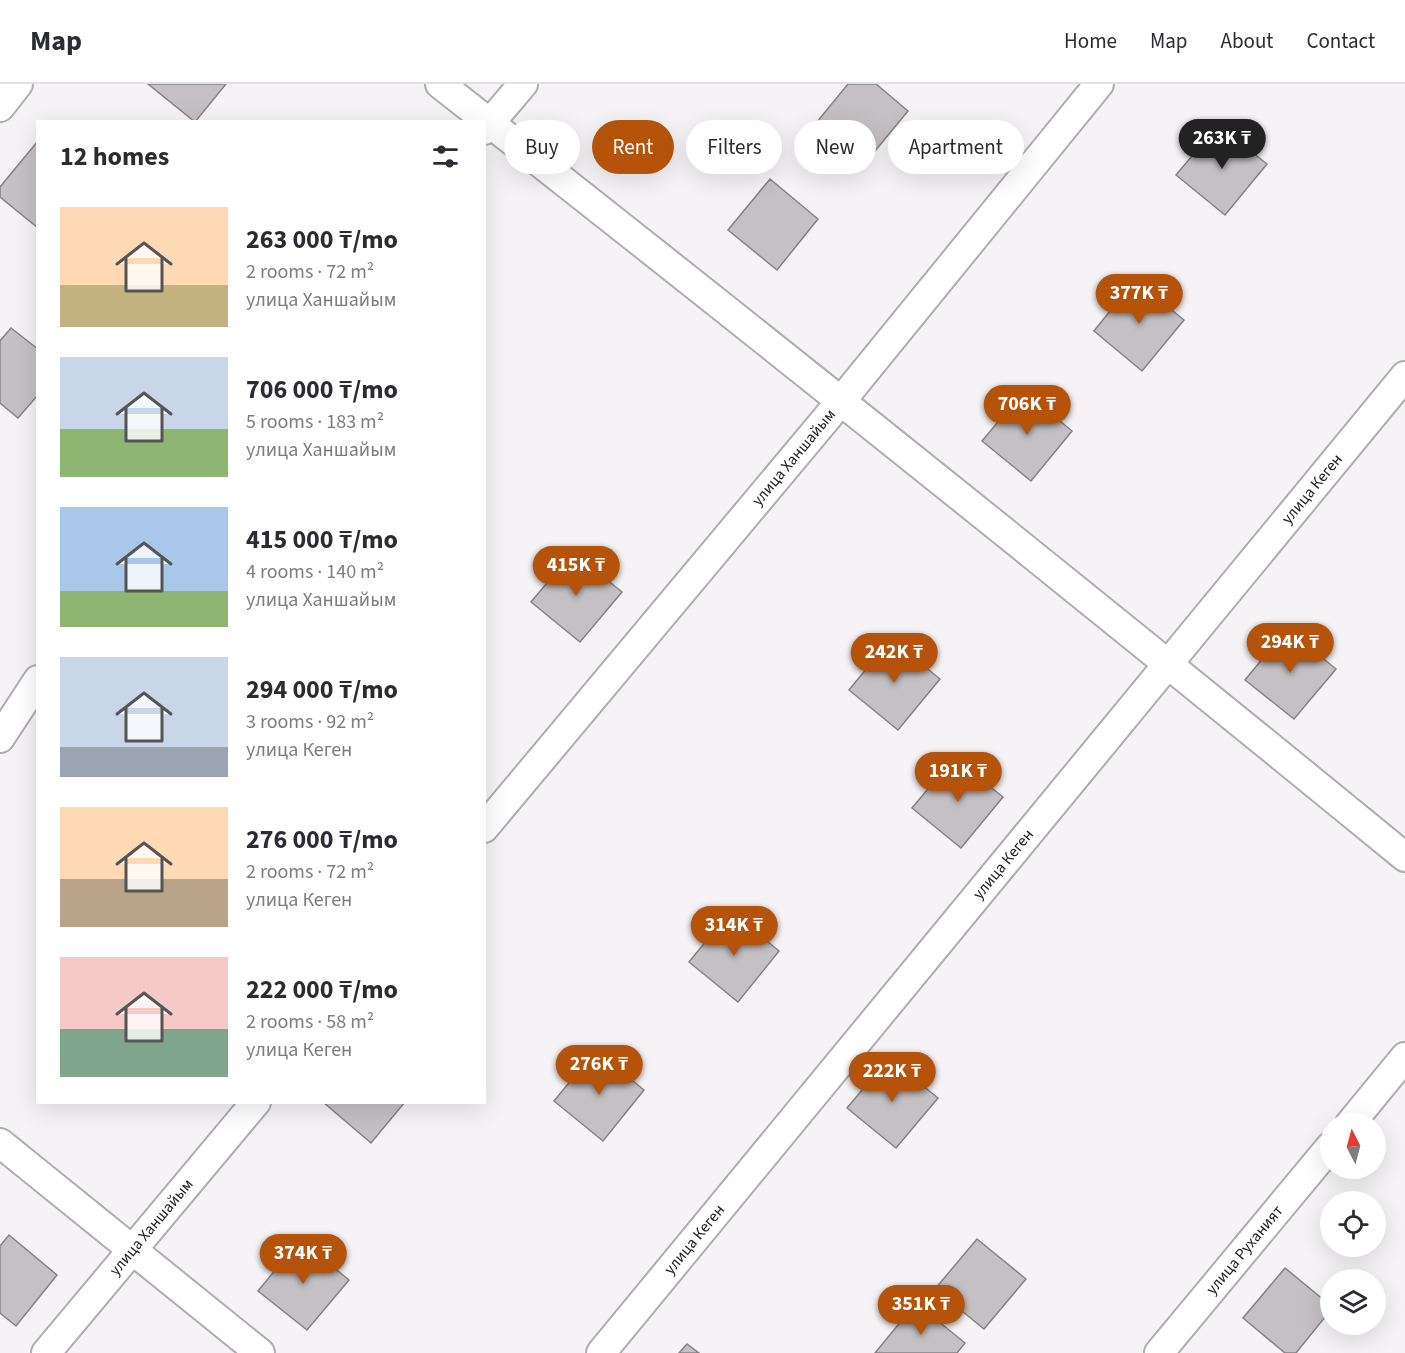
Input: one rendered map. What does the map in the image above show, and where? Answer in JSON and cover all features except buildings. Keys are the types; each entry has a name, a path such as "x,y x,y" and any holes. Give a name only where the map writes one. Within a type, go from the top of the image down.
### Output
{"street":[{"path":"0,107 18,84"},
{"path":"440,84 479,120"},
{"path":"523,84 487,127 841,401 1168,663 1405,857"},
{"name":"улица Ханшайым","path":"486,826 841,401 1099,84"},
{"name":"улица Кеген","path":"602,1353 1405,376"},
{"path":"0,738 36,683"},
{"path":"1359,1113 1405,1057"},
{"name":"улица Ханшайым","path":"46,1353 254,1104"},
{"path":"0,1143 261,1353"},
{"name":"улица Руханият","path":"1159,1353 1320,1159"}]}
